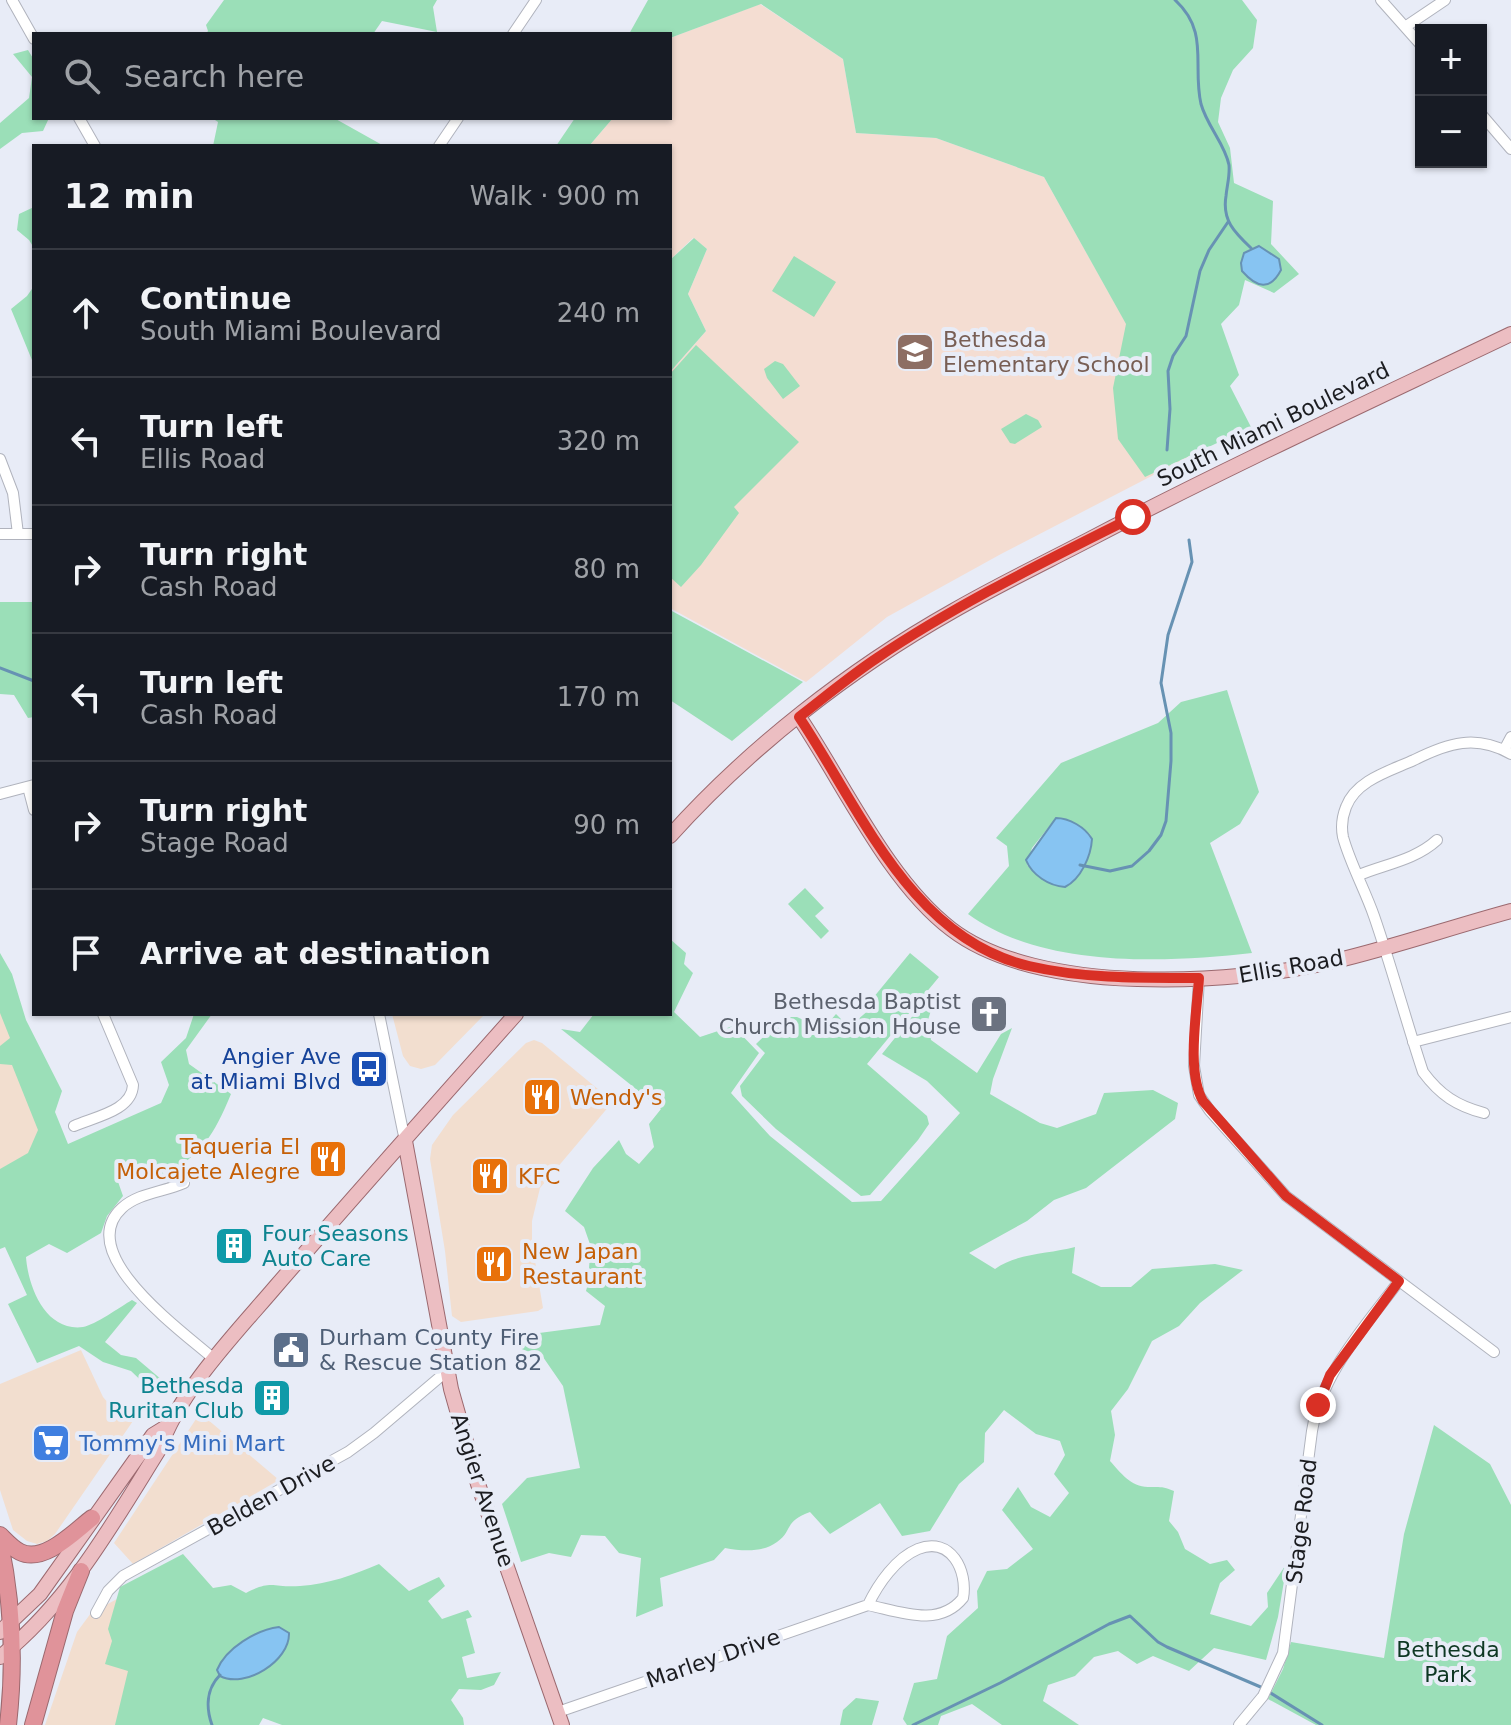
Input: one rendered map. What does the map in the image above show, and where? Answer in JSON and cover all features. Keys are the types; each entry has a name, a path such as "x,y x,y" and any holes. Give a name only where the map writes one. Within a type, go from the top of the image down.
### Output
{"highway":[{"path":"0,1535 22,1553 40,1554 92,1518"},
{"path":"0,1544 8,1579 8,1725"},
{"path":"33,1725 65,1611 81,1571"}],"main road":[{"name":"South Miami Boulevard","path":"672,834 724,781 799,717 878,657 966,603 1168,499 1511,334"},
{"name":"Ellis Road","path":"799,717 896,869 927,906 963,937 1012,961 1098,977 1199,978 1277,972 1337,961 1511,911"},
{"path":"6,1652 54,1605 81,1571 160,1448 166,1427 215,1360 322,1233 514,1016"},
{"name":"Angier Avenue","path":"405,1141 447,1371 478,1484 558,1721"},
{"path":"6,1627 48,1584 153,1435 166,1427"}],"street":[{"path":"12,0 32,35"},
{"path":"514,32 536,0"},
{"path":"1381,0 1415,38"},
{"path":"1405,27 1445,0"},
{"path":"80,120 94,144"},
{"path":"440,144 457,120"},
{"path":"1487,121 1511,149"},
{"path":"0,459 16,504 18,534"},
{"path":"0,534 32,534"},
{"path":"1484,1113 1462,1107 1438,1091 1423,1072 1384,946 1342,829 1346,805 1364,784 1451,744 1476,741 1508,752 1511,737"},
{"path":"0,794 31,786"},
{"path":"1359,875 1404,860 1426,850 1437,840"},
{"path":"1199,978 1194,1066 1203,1101 1286,1196 1494,1352"},
{"path":"74,1126 124,1105 132,1096 133,1085 104,1016"},
{"name":"Angier Avenue","path":"379,1016 405,1141"},
{"path":"1413,1042 1511,1017"},
{"path":"184,1183 131,1202 114,1217 109,1238 112,1252 132,1285 215,1360"},
{"name":"Stage Road","path":"1239,1725 1270,1684 1286,1639 1312,1431 1318,1405 1330,1375 1399,1281"},
{"name":"Belden Drive","path":"96,1613 108,1591 123,1576 348,1452 447,1371"},
{"path":"921,1548 946,1551 961,1566 965,1586 963,1598 945,1614 911,1614 868,1605 884,1578 921,1548"},
{"name":"Marley Drive","path":"558,1721 868,1605"}],"shaded area":[{"name":"Bethesda Elementary School","path":"760,4 843,59 856,133 936,138 1044,177 1198,452 887,617 806,682 672,609 672,370 706,331 688,294 707,249 693,238 672,258 672,144 591,144 611,120 672,120 672,37"},
{"path":"0,981 50,1118 35,1153 0,1180"},
{"path":"393,1016 483,1016 435,1065 421,1069 410,1066 403,1056"},
{"path":"534,1040 542,1043 610,1099 610,1105 540,1188 532,1221 532,1243 543,1308 461,1322 452,1316 430,1159 432,1145 453,1115 526,1043"},
{"path":"81,1350 103,1397 116,1412 133,1421 55,1534 37,1544 27,1541 13,1530 0,1490 0,1384"},
{"path":"200,1413 279,1480 133,1564 114,1543"},
{"path":"182,1564 230,1688 158,1725 45,1725 77,1632 91,1613"}],"green space":[{"path":"224,0 437,0 433,7 437,32 382,21 374,32 207,32 206,25"},
{"path":"648,0 1242,0 1257,20 1253,48 1233,70 1221,98 1218,122 1230,148 1234,183 1273,201 1271,244 1299,274 1274,293 1245,280 1239,305 1221,324 1239,375 1230,386 1251,427 1145,477 1118,439 1113,388 1126,324 1044,177 936,138 856,133 843,59 761,4 672,37 672,32 630,32"},
{"path":"28,50 32,57 32,77 13,54"},
{"path":"32,77 32,120 48,120 43,131 22,133 0,149 0,123 29,98"},
{"path":"215,120 338,120 380,144 213,144 218,122"},
{"path":"574,120 611,120 591,144 557,144"},
{"path":"32,208 32,245 17,230 19,214"},
{"path":"694,238 707,249 688,294 706,331 672,370 672,258"},
{"path":"794,256 836,282 814,317 772,291"},
{"path":"32,289 32,360 11,309"},
{"path":"696,345 799,442 734,507 739,513 681,587 672,579 672,372"},
{"path":"775,361 783,364 800,386 783,399 764,369"},
{"path":"1026,414 1038,420 1042,427 1015,444 1010,443 1001,429"},
{"path":"0,602 32,602 32,717 28,718 14,695 0,694"},
{"path":"672,611 803,682 732,741 672,701"},
{"path":"1227,690 1259,792 1240,824 1210,843 1252,953 1143,959 1067,953 998,932 968,914 1009,866 1007,846 996,838 1061,763 1158,723 1181,702","holes":["1056,818 1090,834 1089,856 1076,877 1065,887 1047,882 1027,865 1032,848"]},
{"path":"805,888 824,908 815,916 829,931 821,939 788,904"},
{"path":"672,941 686,953 684,964 693,973 674,1012 700,1037 733,1026 759,1053 731,1093 770,1136 852,1202 881,1201 960,1113 927,1081 882,1054 923,1003 933,1004 928,1020 931,1040 977,1073 1001,1034 1012,1028 990,1094 1040,1123 1057,1128 1096,1114 1104,1093 1153,1090 1178,1103 1175,1119 1086,1188 1054,1200 1027,1221 969,1253 995,1269 1023,1257 1075,1247 1072,1273 1101,1287 1131,1287 1152,1269 1215,1264 1243,1270 1200,1303 1179,1326 1152,1341 1128,1389 1111,1411 1115,1435 1110,1461 1136,1484 1174,1491 1169,1521 1185,1549 1210,1564 1227,1560 1235,1570 1220,1583 1210,1614 1251,1626 1268,1607 1267,1593 1287,1563 1278,1617 1266,1660 1214,1648 1189,1671 1153,1656 1137,1664 1118,1651 1094,1657 1075,1676 1048,1685 1043,1701 1079,1725 1002,1725 972,1704 941,1716 938,1725 907,1725 903,1719 914,1683 937,1679 947,1636 978,1608 977,1591 987,1571 1007,1569 1033,1549 1002,1510 1018,1487 1031,1507 1050,1517 1069,1493 1054,1474 1065,1455 1060,1441 1036,1434 1004,1410 985,1433 984,1462 959,1484 930,1531 902,1536 880,1503 830,1534 810,1512 796,1519 782,1538 771,1546 752,1550 725,1548 714,1560 660,1578 663,1606 636,1617 641,1558 619,1553 605,1536 581,1535 571,1557 549,1553 521,1562 502,1504 527,1478 580,1468 563,1386 543,1357 519,1348 524,1335 600,1325 605,1306 586,1291 592,1250 584,1227 565,1211 593,1168 619,1140 626,1154 639,1164 654,1147 649,1124 661,1109 561,1029 580,1032 592,1016 672,1016"},
{"path":"0,953 12,974 26,1020 62,1091 55,1112 68,1144 161,1103 169,1085 161,1062 186,1038 193,1016 211,1016 186,1050 189,1064 231,1094 205,1142 188,1160 164,1177 142,1164 116,1176 123,1196 107,1216 101,1233 67,1253 49,1244 26,1257 30,1281 41,1305 58,1322 70,1327 88,1326 132,1300 137,1303 105,1342 121,1355 136,1358 162,1380 153,1392 131,1371 103,1362 79,1346 37,1363 8,1304 27,1295 5,1247 0,1249 0,1169 28,1153 38,1130 12,1065 0,1064 0,1046 10,1038 0,1013"},
{"path":"910,953 939,977 867,1064 927,1116 929,1124 870,1195 861,1196 776,1129 742,1096 740,1086 765,1053 756,1044 784,1017 797,1017 823,1029 836,1014 849,1027 877,1003 873,998"},
{"name":"Bethesda Park","path":"1434,1425 1490,1464 1511,1505 1511,1725 1316,1725 1268,1699 1283,1669 1291,1642 1384,1658 1404,1534"},
{"path":"183,1554 213,1588 231,1585 246,1593 267,1585 321,1583 379,1564 409,1591 439,1577 445,1586 428,1601 442,1619 468,1610 472,1617 466,1619 475,1653 462,1657 467,1678 501,1672 494,1685 481,1690 459,1689 451,1700 464,1725 282,1725 263,1718 259,1725 115,1725 128,1671 105,1664 112,1641 108,1629 120,1587"},
{"path":"856,1698 879,1701 872,1725 840,1725 843,1710"}],"water":[{"path":"1259,246 1279,259 1281,270 1277,277 1263,285 1242,271 1241,263 1244,253"},
{"path":"1056,818 1076,824 1092,839 1084,866 1076,879 1065,887 1042,879 1026,860"},
{"path":"279,1627 289,1633 282,1653 274,1662 264,1670 241,1679 220,1676 217,1670 227,1654 252,1636"}],"waterway":[{"path":"1175,0 1193,24 1198,49 1201,104 1229,165 1225,204 1228,219 1251,248"},
{"path":"1167,450 1170,409 1168,371 1173,356 1186,336 1200,271 1209,250 1228,222"},
{"path":"1080,865 1110,871 1132,866 1149,851 1161,835 1166,821 1171,733 1161,683 1168,635 1192,562 1189,540"},
{"path":"0,668 32,680"},
{"path":"913,1725 1130,1616 1167,1647 1263,1688"},
{"path":"212,1725 208,1699 220,1675"},
{"path":"1269,1692 1322,1725"}],"place":[{"name":"Bethesda Elementary School","path":"915,352"},
{"name":"Bethesda Baptist Church Mission House","path":"989,1014"},
{"name":"Angier Ave at Miami Blvd","path":"369,1069"},
{"name":"Wendy's","path":"542,1097"},
{"name":"Taqueria El Molcajete Alegre","path":"328,1159"},
{"name":"KFC","path":"490,1176"},
{"name":"Four Seasons Auto Care","path":"234,1246"},
{"name":"New Japan Restaurant","path":"494,1264"},
{"name":"Durham County Fire & Rescue Station 82","path":"291,1350"},
{"name":"Bethesda Ruritan Club","path":"272,1398"},
{"name":"Tommy's Mini Mart","path":"51,1443"}],"route":[{"path":"1133,517 915,633 847,679 799,717 896,869 927,906 963,937 1012,961 1049,970 1098,977 1199,978 1194,1066 1199,1095 1286,1196 1399,1281 1330,1375 1318,1405"}]}
